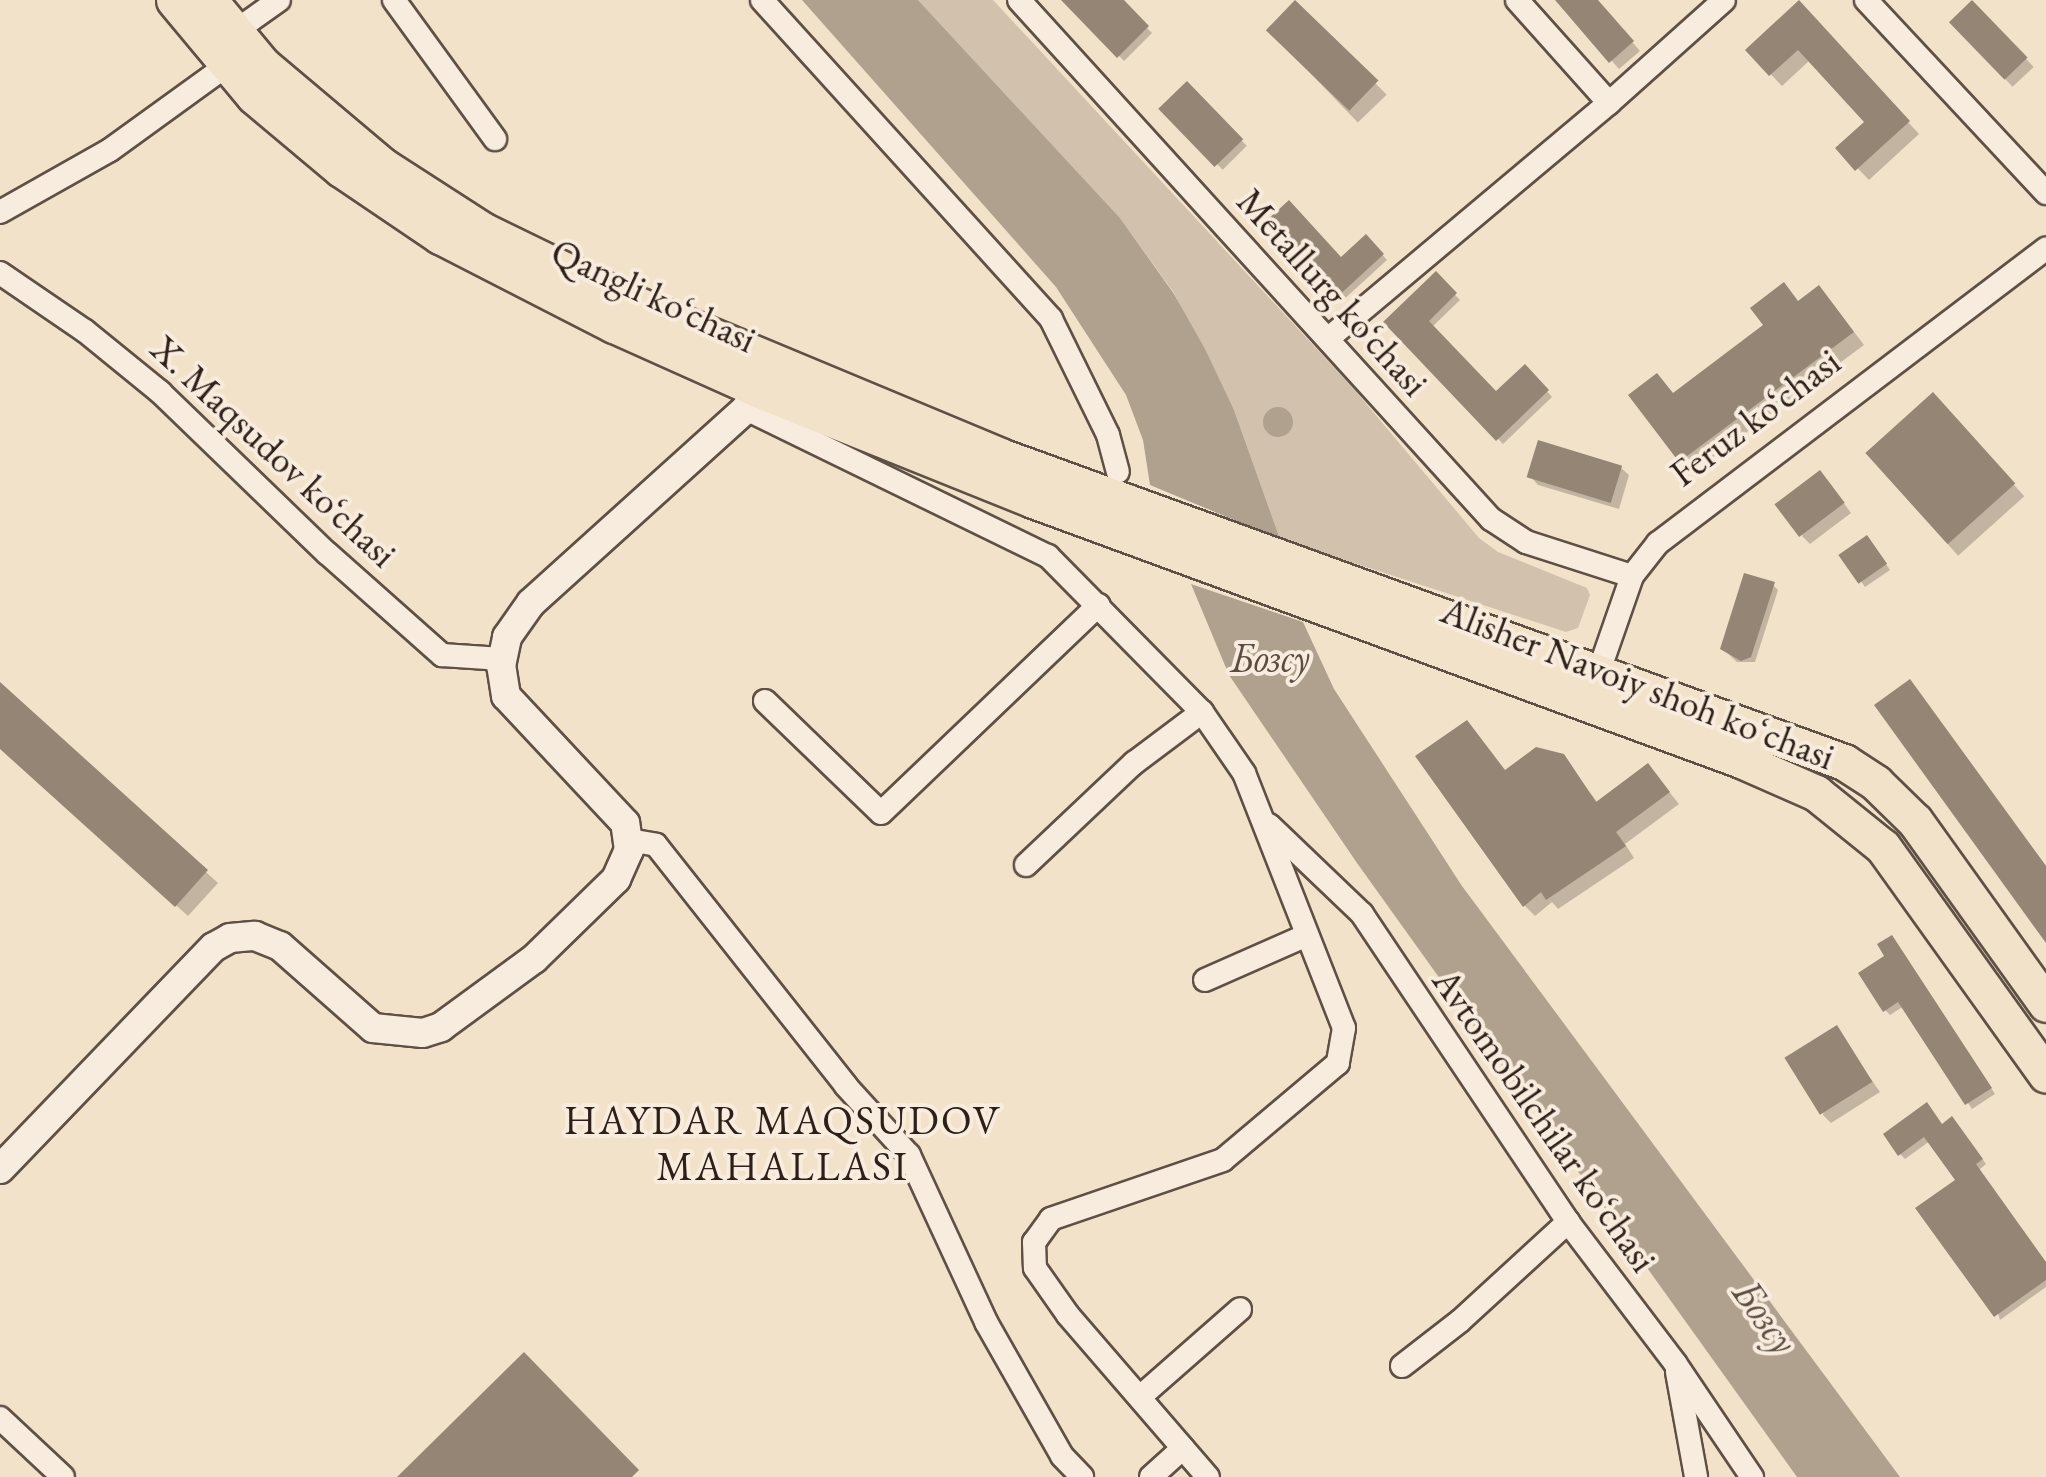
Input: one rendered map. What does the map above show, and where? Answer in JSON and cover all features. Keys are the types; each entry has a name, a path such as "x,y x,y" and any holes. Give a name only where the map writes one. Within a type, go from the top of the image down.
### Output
{"main road":[{"name":"Qangli ko‘chasi","path":"174,0 226,66 341,169 440,236 614,324 757,387 1170,552 1313,604"},
{"name":"Qangli ko‘chasi","path":"209,0 262,65 320,117 449,210 608,291 757,387 1000,456 1298,563"},
{"name":"Alisher Navoiy shoh koʻchasi","path":"1298,563 1818,750 1860,771 1894,800 1936,846 2046,1004"},
{"name":"Alisher Navoiy shoh koʻchasi","path":"1313,604 1783,777 1824,798 1862,826 1900,870 2046,1076"},
{"name":"Feruz ko‘chasi","path":"1586,706 1598,671"}],"street":[{"path":"234,32 279,0"},
{"path":"394,0 495,139"},
{"path":"762,0 1051,319 1108,434 1118,472"},
{"name":"Metallurg ko‘chasi","path":"1019,0 1502,528 1526,542 1632,576"},
{"path":"1517,0 1608,104"},
{"path":"1330,337 1608,104 1724,0"},
{"path":"1866,0 2046,193"},
{"path":"1,208 110,150 226,66"},
{"name":"Feruz ko‘chasi","path":"1598,671 1632,576 1658,543 2046,249"},
{"name":"X. Maqsudov ko‘chasi","path":"0,273 85,330 160,392 326,554 442,656 502,659"},
{"path":"0,1168 222,942 246,936 272,941 364,1024 393,1033 423,1033 440,1027 534,959 616,879 630,840 615,808 515,710 502,680 507,637 522,613 757,387"},
{"name":"Qangli ko‘chasi","path":"757,387 1048,556 1202,712 1244,773 1344,1028 1338,1063 1223,1160 1051,1218 1034,1242 1035,1268 1068,1314 1208,1477"},
{"path":"765,701 881,814 1098,605"},
{"path":"1026,865 1134,763 1202,712"},
{"name":"Avtomobilchilar ko‘chasi","path":"1262,819 1362,914 1568,1222 1675,1363 1752,1477"},
{"path":"630,840 656,845 846,1086 910,1156 986,1322 1062,1456 1082,1477"},
{"path":"1205,980 1307,934"},
{"path":"1402,1366 1460,1321 1568,1222"},
{"path":"1140,1397 1240,1309"},
{"path":"1675,1363 1696,1477"},
{"path":"0,1418 64,1477"},
{"path":"1150,1477 1183,1448"}],"shaded area":[{"path":"918,0 993,0 1353,388 1479,538 1498,552 1587,588 1590,595 1578,628 1566,632 1280,539 1234,410 1174,293 1120,218"}],"water":[{"path":"802,0 918,0 1120,218 1174,294 1205,349 1234,410 1280,539 1150,485 1143,440 1126,395 1056,287"},
{"path":"1278,407 1289,411 1293,422 1289,433 1278,437 1267,433 1263,422 1267,411"},
{"name":"Бозсу","path":"1191,584 1303,622 1334,689 1462,886 1900,1477 1797,1477 1357,863 1229,675"}],"building":[{"path":"1061,0 1124,0 1149,26 1117,58"},
{"path":"1295,0 1378,81 1349,111 1266,30"},
{"path":"1555,0 1598,0 1634,41 1609,63"},
{"path":"1799,0 1910,121 1855,171 1835,148 1864,122 1798,50 1769,76 1745,50"},
{"path":"1972,0 2028,58 2005,80 1949,22"},
{"path":"1187,81 1243,139 1214,167 1158,109"},
{"path":"1289,200 1341,257 1366,234 1384,254 1335,299 1265,222"},
{"path":"1436,271 1457,293 1429,321 1496,391 1525,364 1549,390 1496,441 1383,322"},
{"path":"1784,282 1798,301 1819,285 1854,332 1679,462 1628,395 1657,373 1673,393 1763,325 1750,308"},
{"path":"1933,392 2015,483 1948,544 1865,453"},
{"path":"1538,440 1622,466 1611,503 1527,477"},
{"path":"1820,470 1845,503 1799,537 1774,504"},
{"path":"1867,535 1887,564 1858,584 1838,555"},
{"path":"1744,573 1775,582 1751,657 1741,661 1720,649"},
{"path":"1910,679 2046,866 2046,943 1874,705"},
{"path":"0,682 208,870 175,907 0,749"},
{"path":"1467,720 1505,770 1536,747 1564,754 1596,802 1648,763 1670,792 1616,832 1626,846 1546,900 1541,892 1523,907 1415,756"},
{"path":"1892,935 1992,1088 1965,1105 1898,1002 1883,1012 1858,973 1884,956 1877,944"},
{"path":"1837,1025 1873,1082 1820,1115 1784,1058"},
{"path":"1927,1102 1942,1124 1952,1116 1983,1159 1976,1164 2046,1262 2046,1280 1994,1317 1915,1208 1955,1180 1924,1137 1898,1156 1883,1134"},
{"path":"524,1352 639,1470 632,1477 397,1477"}],"district":[{"name":"HAYDAR MAQSUDOV MAHALLASI","path":"783,1143"}]}
